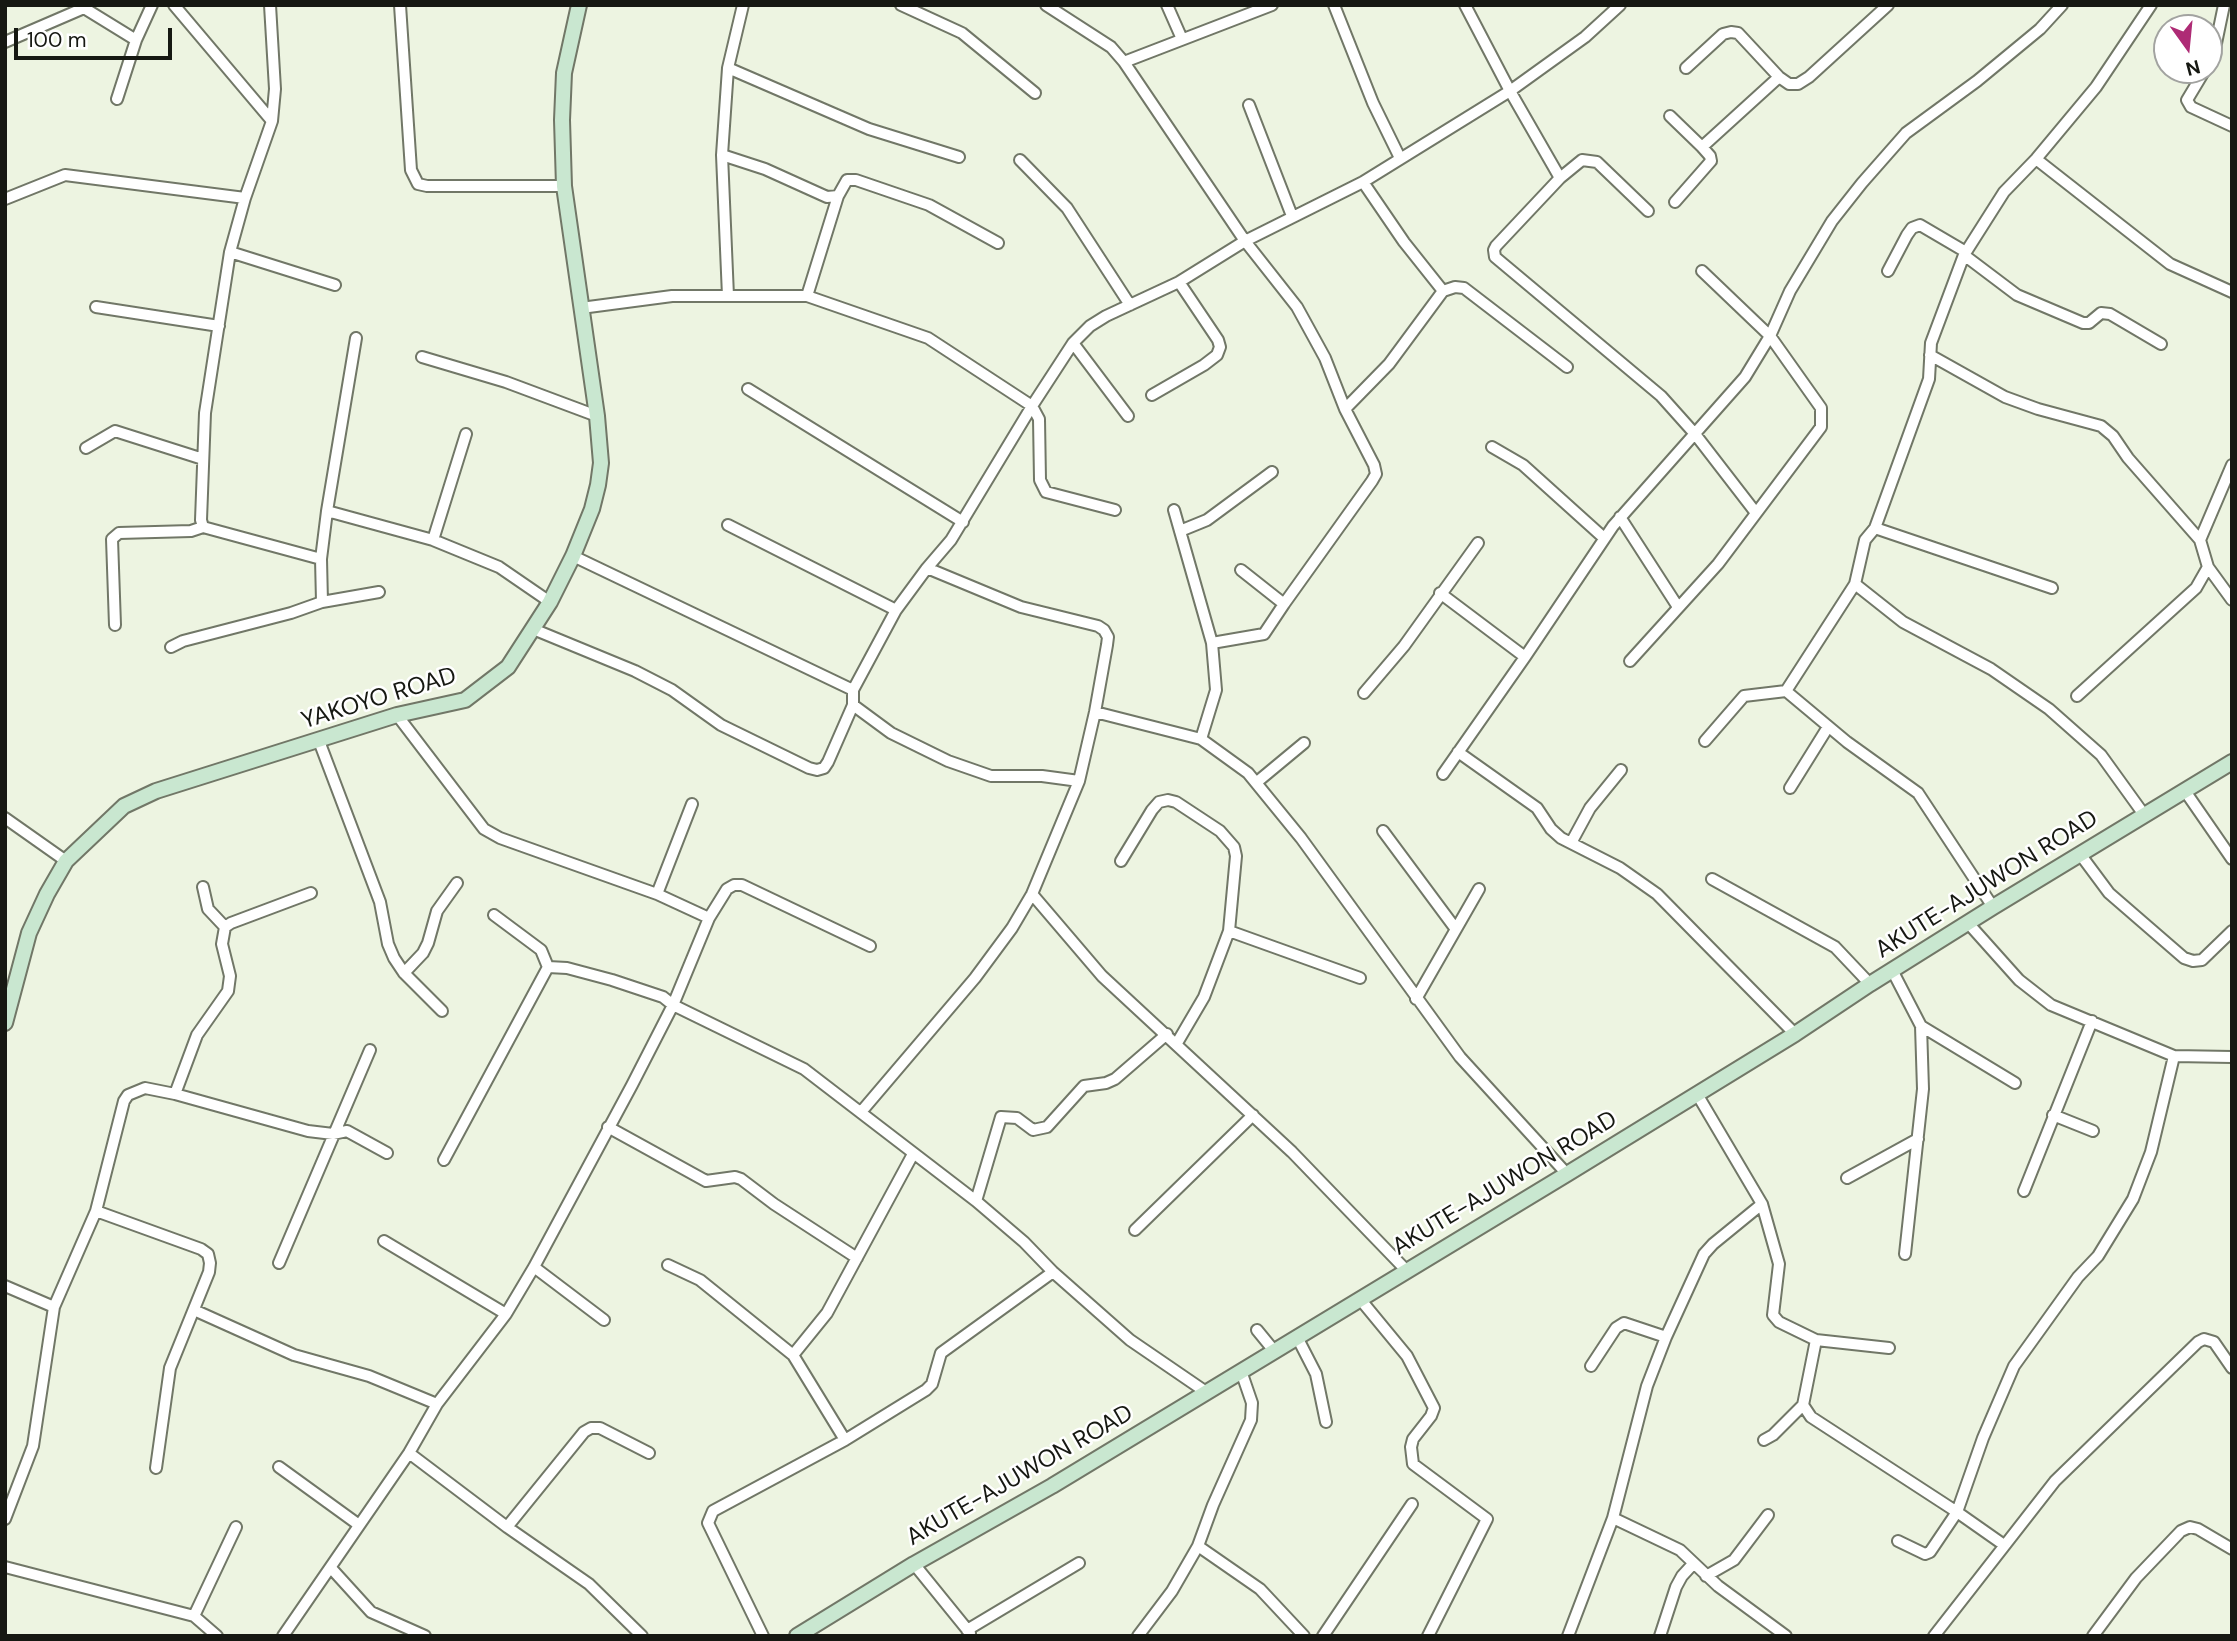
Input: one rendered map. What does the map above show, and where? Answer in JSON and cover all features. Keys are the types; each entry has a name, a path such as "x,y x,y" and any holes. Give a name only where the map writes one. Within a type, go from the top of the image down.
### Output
{"main road":[{"name":"YAKOYO ROAD","path":"5,1023 29,933 66,861 124,806 156,791 397,715 465,700 508,667 550,603 573,556 598,485 601,450 564,186 562,120 565,73 579,5"},
{"name":"AKUTE-AJUWON ROAD","path":"806,1633 914,1564 1052,1486 1567,1174 1795,1034 1993,907 2232,762"}],"street":[{"path":"117,99 136,40 152,5"},
{"path":"174,5 272,121"},
{"path":"204,527 201,520 205,413 230,252 245,198 272,121 275,89 270,5"},
{"path":"400,5 411,170 418,184 564,186"},
{"path":"728,296 722,155 728,68 743,5"},
{"path":"901,5 962,33 1035,93"},
{"path":"1046,5 1111,47 1124,62 1245,241 1297,307 1325,358 1345,409 1374,465 1376,474 1264,634 1212,643"},
{"path":"1167,5 1182,39"},
{"path":"1124,62 1272,5"},
{"path":"1334,5 1373,103 1400,158"},
{"path":"1465,5 1560,178"},
{"path":"533,629 635,671 672,690 721,725 817,770 824,768 853,705 853,690 896,610 951,540 1031,406 1073,343 1090,326 1179,282 1245,241 1292,216 1363,182 1510,91 1585,37 1620,5"},
{"path":"1686,68 1723,34 1738,33 1779,77 1789,84 1798,84 1888,5"},
{"path":"1443,774 1604,538 1745,377 1770,336 1790,291 1832,221 1906,133 1978,82 2040,29 2062,5"},
{"path":"1786,691 1856,584 1865,540 1875,528 1929,379 1931,343 1965,254 2004,192 2036,159 2096,87 2151,5"},
{"path":"5,42 84,8 136,40"},
{"path":"728,68 869,129 959,157"},
{"path":"1702,147 1779,77"},
{"path":"2197,84 2187,100 2191,107 2232,126"},
{"path":"1249,106 1292,216"},
{"path":"1670,116 1702,147 1710,156 1711,162 1675,202"},
{"path":"722,155 765,169 827,197 838,196"},
{"path":"2036,159 2170,264 2232,292"},
{"path":"1020,160 1067,208 1130,304"},
{"path":"1648,211 1597,162 1582,160 1560,178 1496,246 1495,257 1588,332 1661,396 1695,434 1756,513"},
{"path":"5,199 65,175 245,198"},
{"path":"807,296 838,196 847,180 856,180 929,205 998,243"},
{"path":"1363,182 1404,242 1443,290"},
{"path":"1888,271 1907,235 1912,228 1920,225 1965,254 2017,295 2083,323 2089,323 2101,313 2110,314 2161,344"},
{"path":"230,252 335,285"},
{"path":"1630,662 1718,564 1821,427 1821,408 1770,336 1702,271"},
{"path":"1152,395 1204,365 1216,355 1220,347 1179,282"},
{"path":"1345,409 1389,364 1443,290 1455,287 1464,288 1567,367"},
{"path":"580,308 672,296 807,296 928,338 1031,406 1039,419 1039,472 1042,488 1046,492 1115,510"},
{"path":"96,307 219,326"},
{"path":"322,601 321,559 327,511 356,338"},
{"path":"1073,343 1129,416"},
{"path":"1930,355 2006,397 2038,409 2101,426 2113,436 2128,458 2200,540 2208,567 2232,600"},
{"path":"422,357 506,382 597,416"},
{"path":"748,389 962,522"},
{"path":"86,448 115,431 203,460"},
{"path":"433,540 466,434"},
{"path":"1492,447 1523,465 1604,538"},
{"path":"2200,540 2232,466"},
{"path":"1180,531 1206,520 1272,471"},
{"path":"1174,510 1212,643 1216,690 1201,739"},
{"path":"327,511 433,540 499,568 550,603"},
{"path":"1620,517 1678,607"},
{"path":"727,525 896,610"},
{"path":"114,625 112,539 119,533 191,531 204,527 321,559"},
{"path":"1875,528 2052,588"},
{"path":"1364,694 1404,646 1478,543"},
{"path":"573,556 853,690"},
{"path":"2077,696 2196,588 2208,567"},
{"path":"861,1112 975,978 1012,928 1032,894 1079,781 1108,637 1098,626 1021,607 927,568"},
{"path":"1241,570 1284,604"},
{"path":"1856,584 1903,622 1992,669 2049,709 2101,754 2145,816"},
{"path":"171,648 183,641 291,613 322,601 379,592"},
{"path":"1440,593 1525,657"},
{"path":"1705,741 1744,696 1786,691 1828,727 1918,793 1993,907"},
{"path":"853,705 891,733 948,761 991,776 1042,776 1079,781"},
{"path":"1095,712 1201,739 1248,773 1301,838 1460,1057 1567,1174"},
{"path":"397,715 484,829 500,838 657,894 709,918"},
{"path":"1790,788 1828,727"},
{"path":"318,741 380,902 388,944 394,958 404,973 442,1012"},
{"path":"1257,782 1304,743"},
{"path":"1458,752 1537,808 1551,829 1571,843 1620,868 1657,894 1795,1034"},
{"path":"1571,843 1590,808 1621,770"},
{"path":"2185,792 2232,859"},
{"path":"1121,861 1152,810 1159,802 1168,800 1177,802 1230,839 1236,856 1229,931 1204,997 1177,1043"},
{"path":"657,894 692,804"},
{"path":"5,818 66,861"},
{"path":"1383,831 1455,928"},
{"path":"2080,854 2109,893 2183,958 2202,960 2232,931"},
{"path":"1712,879 1835,947 1870,984"},
{"path":"404,973 423,953 437,911 457,883"},
{"path":"283,1636 409,1453 437,1404 506,1314 534,1267 673,1005 709,918 727,889 734,885 743,885 870,946"},
{"path":"203,887 208,909 225,927"},
{"path":"1416,999 1479,889"},
{"path":"175,1094 197,1035 228,991 230,976 222,944 225,927 311,893"},
{"path":"1032,894 1102,976 1292,1152 1406,1270"},
{"path":"494,915 541,950 548,967"},
{"path":"1968,923 2019,980 2051,1005 2174,1056 2232,1057"},
{"path":"1229,931 1360,978"},
{"path":"548,967 567,968 663,997 673,1005 804,1069 976,1201 1130,1340 1206,1392"},
{"path":"444,1160 548,967"},
{"path":"1892,970 1921,1026 1923,1089 1905,1254"},
{"path":"2024,1191 2092,1021"},
{"path":"1921,1026 2015,1083"},
{"path":"976,1201 1001,1117 1017,1118 1033,1130 1046,1127 1084,1086 1115,1079 1167,1034"},
{"path":"279,1263 370,1050"},
{"path":"1898,1541 1925,1555 1930,1552 1958,1512 1987,1427 2014,1366 2078,1276 2098,1256 2133,1199 2151,1152 2174,1056"},
{"path":"5,1519 33,1446 54,1307 96,1211 124,1101 128,1095 145,1088 308,1131 332,1134 347,1131 387,1153"},
{"path":"1697,1094 1762,1204 1779,1264 1773,1315 1779,1322 1816,1340 1889,1348"},
{"path":"1135,1230 1253,1115"},
{"path":"2053,1115 2093,1132"},
{"path":"608,1127 706,1181 735,1177 741,1179 857,1258"},
{"path":"1847,1178 1918,1139"},
{"path":"793,1355 827,1313 913,1154"},
{"path":"1568,1636 1613,1518 1647,1386 1666,1337 1704,1255 1713,1244 1762,1204"},
{"path":"96,1211 201,1249 208,1254 211,1263 170,1368 156,1468"},
{"path":"384,1241 506,1314"},
{"path":"668,1265 701,1280 793,1355 845,1440"},
{"path":"534,1267 604,1320"},
{"path":"763,1636 708,1523 713,1511 845,1440 926,1390 932,1384 941,1353 1053,1272"},
{"path":"5,1286 54,1307"},
{"path":"1360,1299 1407,1356 1434,1408 1413,1439 1410,1447 1413,1464 1487,1519 1428,1636"},
{"path":"194,1310 294,1354 369,1376 437,1404"},
{"path":"1591,1366 1620,1324 1628,1322 1666,1337"},
{"path":"1257,1330 1275,1352"},
{"path":"1297,1337 1316,1374 1326,1422"},
{"path":"1934,1636 2055,1481 2198,1342 2204,1339 2214,1342 2232,1368"},
{"path":"1765,1440 1803,1405 1816,1340"},
{"path":"1138,1636 1172,1591 1198,1546 1253,1412 1241,1371"},
{"path":"1803,1405 1811,1418 1958,1512 2004,1545"},
{"path":"507,1527 584,1433 591,1428 600,1428 649,1453"},
{"path":"409,1453 507,1527 589,1584 642,1636"},
{"path":"279,1467 359,1525"},
{"path":"1324,1636 1412,1504"},
{"path":"1706,1576 1734,1560 1769,1515"},
{"path":"1613,1518 1680,1550 1706,1576 1786,1636"},
{"path":"194,1616 236,1527"},
{"path":"2094,1636 2136,1578 2181,1531 2190,1527 2198,1529 2232,1549"},
{"path":"1198,1546 1259,1590 1304,1636"},
{"path":"914,1564 969,1633 1079,1563"},
{"path":"1660,1636 1676,1587 1693,1564"},
{"path":"5,1567 194,1616 217,1636"},
{"path":"331,1568 371,1612 425,1636"}]}
